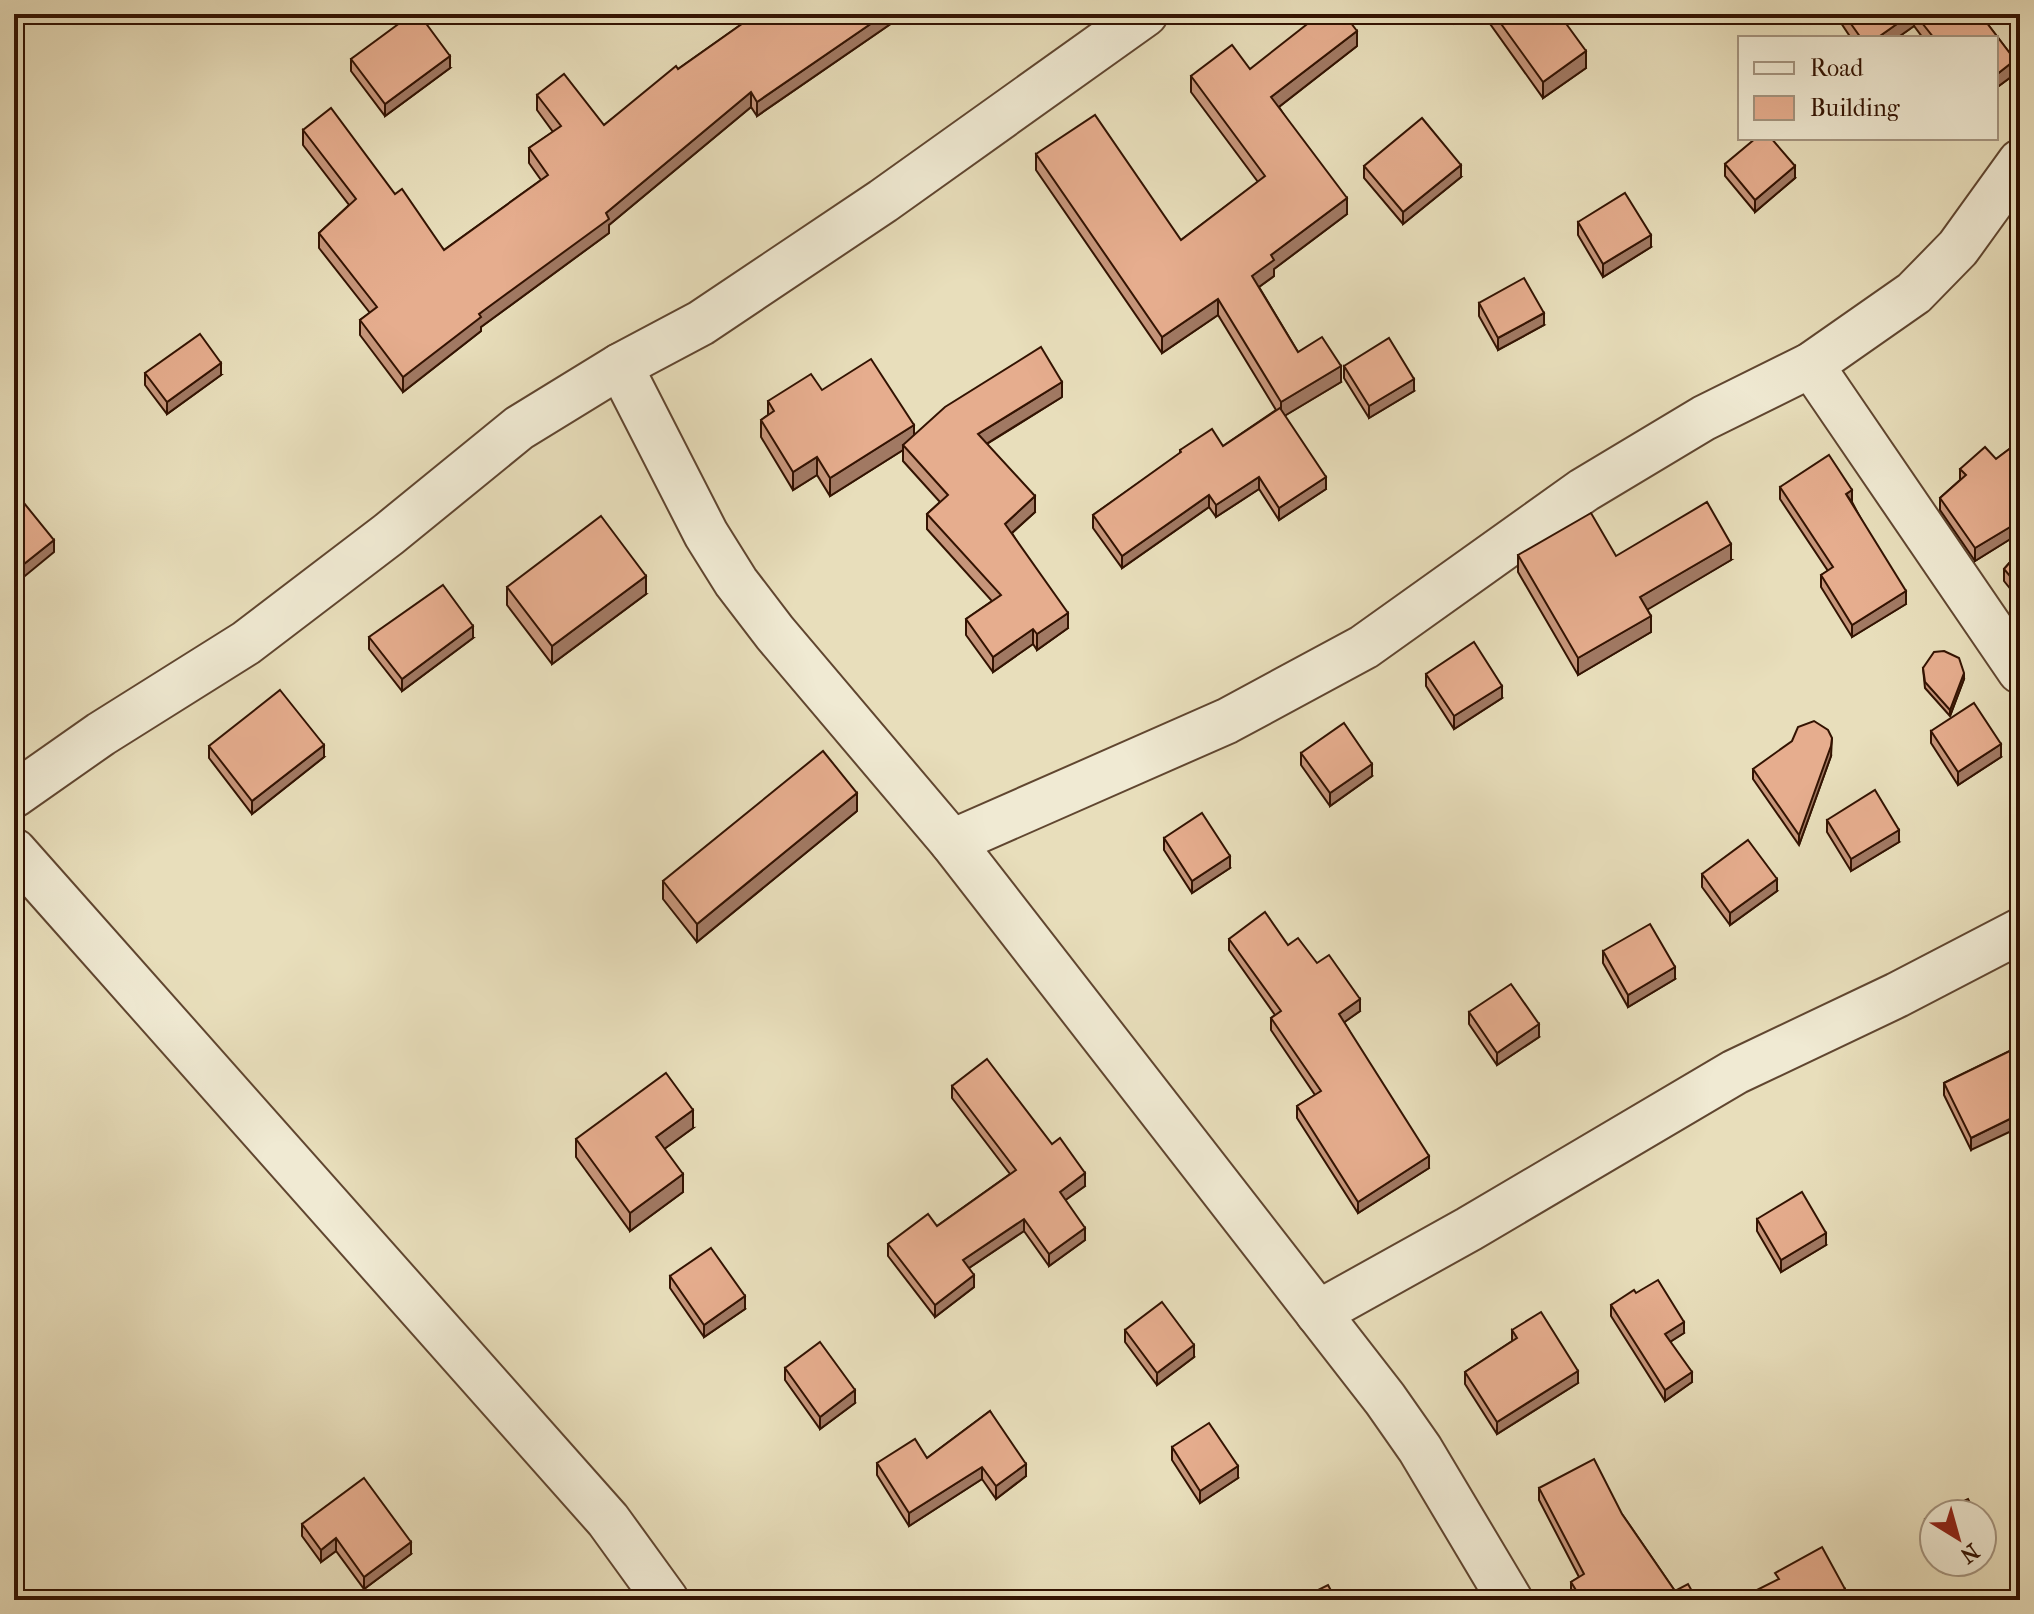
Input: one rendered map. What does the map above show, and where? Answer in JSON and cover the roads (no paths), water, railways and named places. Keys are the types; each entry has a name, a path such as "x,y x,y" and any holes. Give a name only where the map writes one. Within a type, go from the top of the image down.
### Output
{"street":[{"path":"14,795 101,734 246,643 389,534 519,428 620,366 701,323 883,201 1145,14"},
{"path":"952,842 1227,721 1364,647 1584,490 1704,418 1811,365 1914,293 1958,248 2020,162"},
{"path":"1811,365 2020,671"},
{"path":"620,366 706,534 736,582 775,633 952,842 1318,1313 1420,1449 1510,1600"},
{"path":"14,851 608,1520 666,1600"},
{"path":"1318,1313 1469,1229 1735,1072 1897,995 2020,931"}]}
